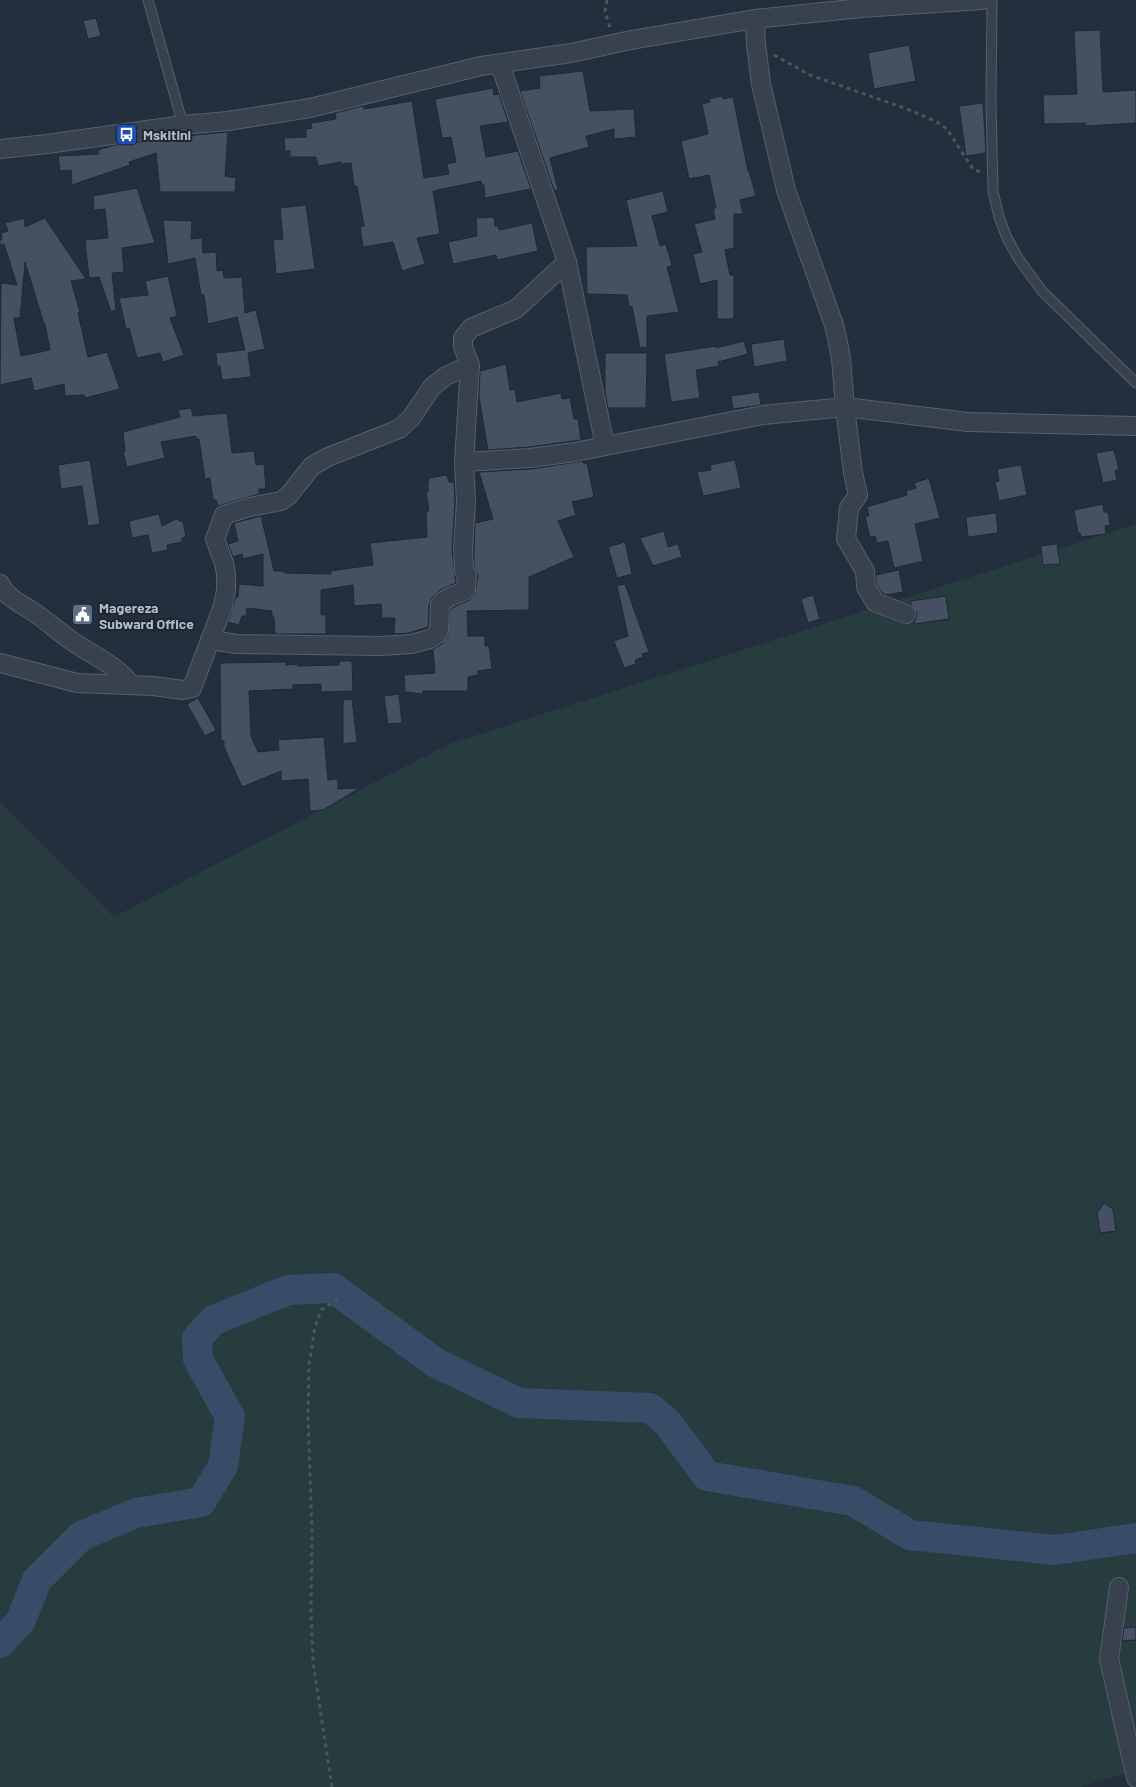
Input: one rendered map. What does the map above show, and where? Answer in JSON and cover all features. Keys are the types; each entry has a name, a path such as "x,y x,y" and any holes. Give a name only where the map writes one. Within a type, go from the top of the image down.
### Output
{"street":[{"path":"0,149 183,125 228,121 310,108 481,66 571,53 614,43 755,19 861,8 982,0"},
{"path":"755,19 761,84 786,190 834,324 842,359 845,407 853,473 858,495 849,508 846,539 865,571 866,587 875,602 906,614"},
{"path":"500,64 567,262 605,446"},
{"path":"210,640 237,644 380,646 411,644 430,639 436,635 439,630 440,605 442,602 450,596 466,590 467,575 464,570 463,549 466,502 464,462 470,365 462,343 463,338 468,331 480,324 516,309 567,262"},
{"path":"0,663 77,683 131,685 184,690 192,688 223,606 226,590 224,563 215,539 224,515 280,501 289,495 312,466 328,457 399,429 410,418 432,387 446,376 470,365"},
{"path":"464,462 530,458 605,446 763,415 845,407 968,422 1136,426"},
{"path":"4,594 122,673 131,685"},
{"path":"1119,1587 1109,1659 1136,1778"}],"lane":[{"path":"148,0 183,125"},
{"path":"992,0 991,102 994,199 999,217 1007,238 1026,272 1042,291 1136,383"}],"path":[{"path":"607,0 605,11 614,43"},
{"path":"756,44 810,75 901,107 937,122 947,129 973,169 994,179"},
{"path":"332,1787 314,1662 311,1612 312,1548 308,1417 309,1365 315,1327 321,1310 338,1300"}],"green space":[{"path":"1136,524 1136,1770 1080,1787 0,1787 0,801 114,917 449,744"}],"building":[{"path":"96,18 101,36 88,39 83,21"},
{"path":"1100,30 1103,92 1136,90 1136,123 1086,126 1085,123 1044,124 1043,95 1077,94 1074,31"},
{"path":"909,45 916,81 874,89 868,53"},
{"path":"583,71 590,111 634,109 636,137 614,139 614,129 586,136 589,147 550,158 558,190 554,190 520,91 540,88 539,76"},
{"path":"493,88 494,95 499,94 508,122 480,126 486,157 518,151 531,189 485,198 484,185 482,185 481,181 433,191 440,234 417,238 425,264 402,271 393,242 363,247 360,227 364,226 357,186 354,186 351,163 341,164 341,162 318,166 316,157 290,157 290,151 285,151 284,138 306,137 306,129 312,128 311,123 336,119 335,113 363,106 364,109 412,101 424,178 449,174 447,164 456,162 451,137 442,138 435,99"},
{"path":"722,96 723,99 733,97 748,171 756,196 740,200 743,214 734,214 734,248 725,250 730,275 734,275 734,319 717,319 717,280 700,284 693,254 702,252 694,224 715,219 713,208 716,208 709,175 689,179 681,141 708,134 702,104 710,102 709,99"},
{"path":"983,103 986,153 966,156 959,106"},
{"path":"228,132 225,176 236,178 235,192 160,192 156,153 129,162 130,165 72,185 71,170 60,170 58,156 99,154 98,150 115,145"},
{"path":"137,188 155,243 122,248 124,272 112,273 116,310 111,312 99,277 89,278 85,240 108,238 105,209 94,210 93,196"},
{"path":"663,191 668,212 652,216 660,246 666,244 672,266 667,267 679,312 647,316 647,347 640,348 632,306 629,307 627,295 587,294 586,247 637,246 626,200"},
{"path":"306,205 315,269 276,274 273,240 283,239 280,208"},
{"path":"494,217 495,226 498,226 499,230 532,223 538,251 497,260 496,255 453,264 448,242 477,236 476,218"},
{"path":"24,218 25,227 45,218 86,279 71,281 80,312 78,313 88,357 107,352 120,389 85,398 84,395 65,396 64,384 34,391 31,378 0,385 1,283 17,285 4,244 0,245 1,233 8,231 5,223","holes":["25,262 50,350 21,356 14,318 20,318"]},
{"path":"163,220 192,221 191,239 202,238 203,253 216,252 217,271 223,270 224,278 242,277 245,313 256,310 265,349 248,353 251,377 222,380 220,366 217,366 216,353 245,350 237,317 208,324 204,295 201,295 195,258 168,264"},
{"path":"168,276 177,316 170,318 184,355 163,362 160,353 137,358 129,328 126,329 119,298 148,295 145,281"},
{"path":"784,339 787,361 754,367 751,344"},
{"path":"744,341 748,354 718,362 719,366 696,370 700,398 671,402 664,354 716,346 716,348"},
{"path":"605,353 647,353 646,408 608,408 605,393"},
{"path":"506,364 510,390 515,389 517,402 561,393 562,399 570,398 574,419 578,419 581,440 488,450 479,397 480,371"},
{"path":"759,392 761,405 733,409 731,396"},
{"path":"191,408 193,416 227,413 232,453 254,451 256,465 264,464 266,489 259,489 259,494 218,506 216,500 213,500 210,478 205,479 199,439 196,439 196,436 161,442 165,458 127,467 123,451 125,451 123,432 180,417 178,410"},
{"path":"1114,450 1119,469 1115,471 1117,480 1103,483 1096,453"},
{"path":"90,460 100,524 88,526 82,486 61,489 58,465"},
{"path":"735,460 741,488 703,496 697,472 711,470 710,465"},
{"path":"583,461 584,464 587,463 594,497 572,502 576,515 558,521 574,557 529,577 529,610 467,611 468,636 485,636 485,646 489,646 492,669 478,671 478,675 468,677 468,691 423,691 423,694 405,692 404,675 435,673 433,649 442,644 448,635 450,609 471,599 475,595 478,576 474,567 475,523 493,519 479,472 531,469"},
{"path":"1021,465 1027,495 999,501 995,482 999,481 997,469"},
{"path":"447,475 449,482 454,482 455,502 452,550 456,583 440,590 432,598 429,605 428,627 409,633 394,634 395,618 382,618 381,604 354,606 353,585 321,590 321,615 326,615 326,634 275,634 272,611 247,608 246,616 242,616 239,625 228,622 236,597 238,597 239,584 263,586 263,554 243,559 242,554 233,557 228,544 238,541 234,523 261,516 274,571 331,574 330,571 373,565 370,543 427,537 426,511 429,511 426,492 428,492 428,481 429,478"},
{"path":"929,478 940,518 915,524 923,561 894,568 888,541 877,543 875,536 870,537 865,516 869,516 867,507 907,495 906,491 916,488 914,483"},
{"path":"1103,504 1104,512 1108,512 1110,525 1105,526 1106,534 1081,537 1080,533 1078,533 1074,510"},
{"path":"996,513 998,533 968,537 966,517"},
{"path":"159,514 162,526 176,519 183,522 186,537 182,538 182,542 167,545 168,550 152,553 148,535 132,538 129,521"},
{"path":"664,531 668,547 678,544 682,557 653,566 640,538"},
{"path":"625,542 632,574 617,578 608,547"},
{"path":"1057,544 1060,564 1043,565 1041,546"},
{"path":"899,570 903,592 886,595 882,593 876,584 876,575"},
{"path":"625,584 649,652 642,654 643,657 635,660 636,664 624,668 614,641 628,636 617,586"},
{"path":"813,595 820,619 808,623 801,599"},
{"path":"946,596 949,619 914,624 917,613 911,605 911,601"},
{"path":"339,661 352,661 353,691 321,692 321,684 293,685 293,689 249,691 251,736 258,752 279,750 278,740 324,737 328,780 338,779 338,789 360,788 323,810 310,811 308,779 281,781 281,771 242,787 224,747 224,741 221,741 220,663 286,662 286,665 298,664 298,666 339,665"},
{"path":"399,694 402,723 388,724 384,696"},
{"path":"198,698 216,730 205,736 187,704"},
{"path":"352,699 357,742 343,744 343,700"},
{"path":"1104,1203 1113,1209 1116,1231 1100,1233 1097,1213"},
{"path":"1136,1627 1136,1640 1122,1641 1124,1628"}],"waterway":[{"path":"0,1643 20,1622 37,1580 81,1536 136,1513 201,1502 223,1466 230,1417 198,1359 197,1338 214,1320 288,1290 333,1288 436,1363 519,1403 650,1408 667,1422 707,1476 853,1501 910,1535 1055,1550 1136,1538"}],"place":[{"name":"Mskitini","path":"127,134"},
{"name":"Magereza Subward Office","path":"83,615"}]}
